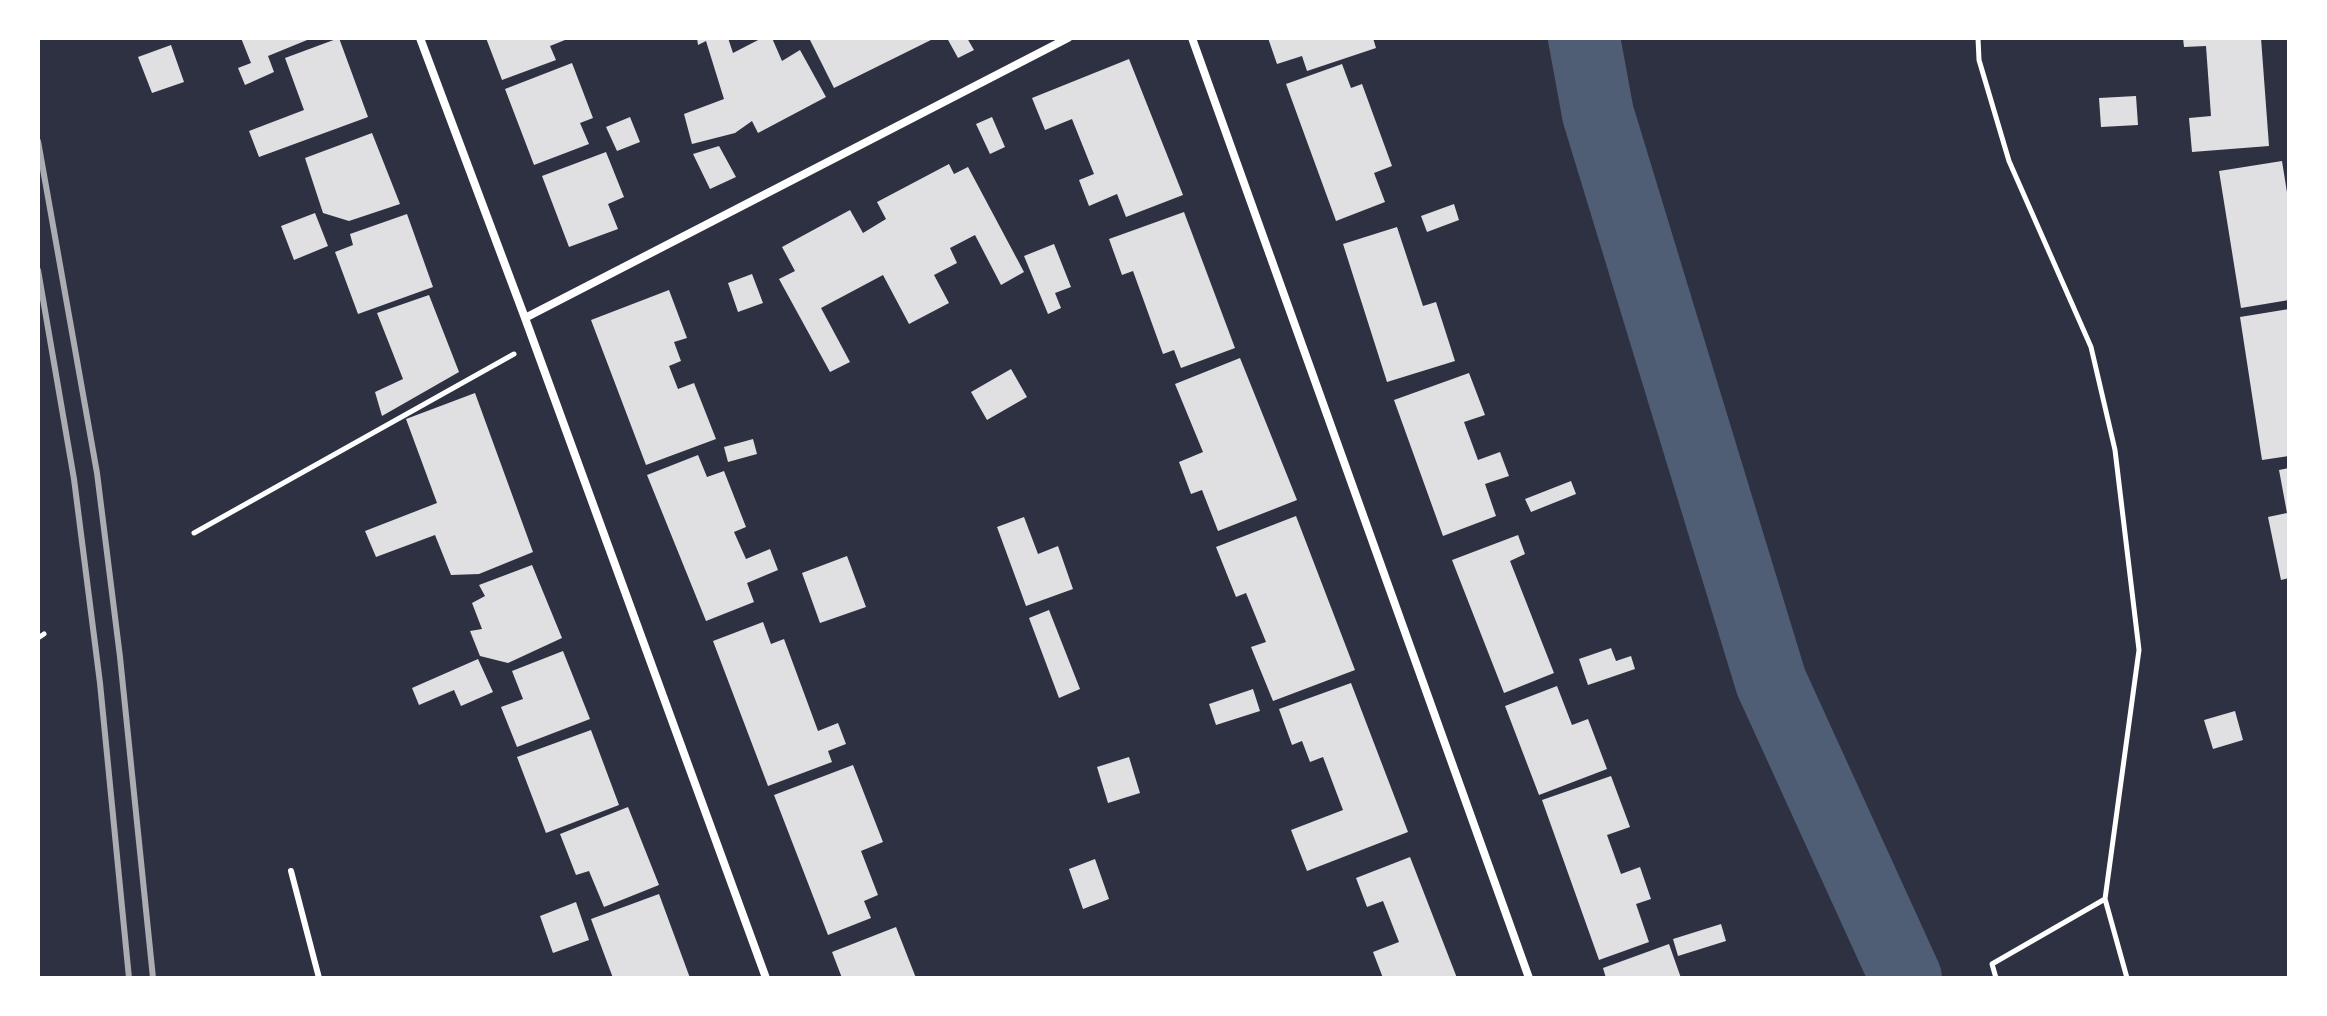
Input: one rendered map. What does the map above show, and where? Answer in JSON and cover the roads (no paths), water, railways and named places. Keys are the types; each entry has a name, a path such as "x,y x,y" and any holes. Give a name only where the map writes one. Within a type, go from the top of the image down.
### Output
{"street":[{"path":"420,38 766,978"},
{"path":"525,318 1068,38"},
{"path":"1192,38 1529,978"}],"lane":[{"path":"291,871 319,978"}],"waterway":[{"path":"1584,38 1598,114 1771,682 1906,978"}],"railway":[{"path":"38,141 97,473 120,657 153,978"},
{"path":"38,270 74,479 100,683 129,978"}]}
